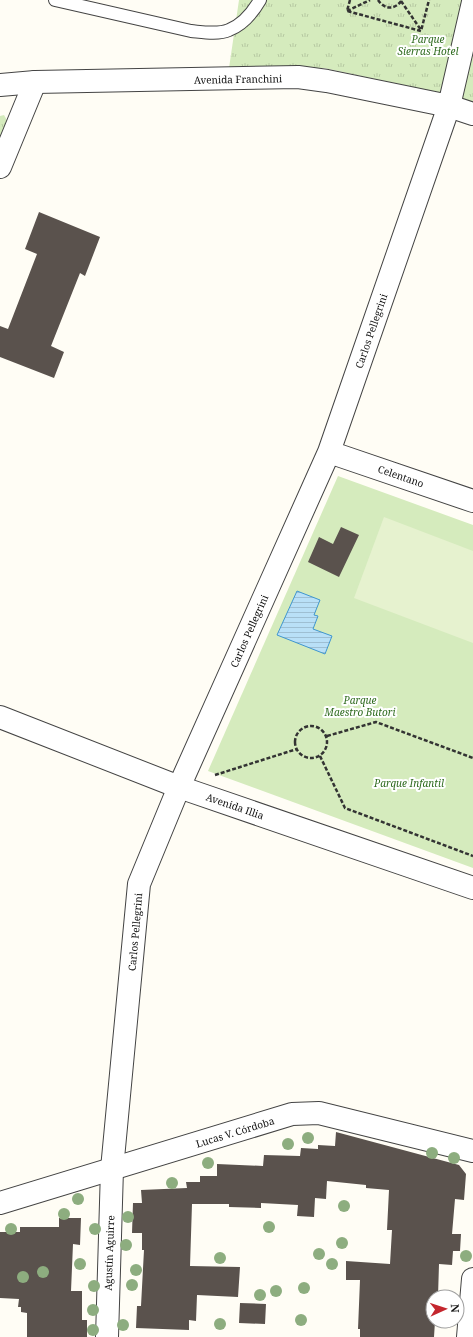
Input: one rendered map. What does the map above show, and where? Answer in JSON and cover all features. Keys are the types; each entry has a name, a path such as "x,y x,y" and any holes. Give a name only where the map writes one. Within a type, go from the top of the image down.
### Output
{"street":[{"name":"Carlos Pellegrini","path":"112,1169 139,884 179,787 329,452 449,106 473,2"},
{"name":"Avenida Franchini","path":"0,85 35,82 298,77 327,81 449,106 473,114"},
{"path":"0,167 35,82"},
{"name":"Celentano","path":"329,452 473,501"},
{"name":"Avenida Illia","path":"0,717 179,787 473,888"},
{"name":"Lucas V. Córdoba","path":"0,1203 292,1114 319,1113 473,1151"},
{"name":"Agustín Aguirre","path":"107,1337 112,1169"},
{"path":"468,1337 473,1279"}],"lane":[{"path":"54,0 191,31 208,33 228,31 253,12 260,0"}],"path":[{"path":"347,12 350,0"},
{"path":"347,12 370,0"},
{"path":"378,0 384,6 391,8 399,4 401,0 421,31"},
{"path":"421,31 430,0"},
{"path":"347,12 421,31"},
{"path":"327,736 376,722 473,758"},
{"path":"305,726 315,726 327,736 327,747 320,756 315,758 304,757 297,749 295,739 297,734 305,726"},
{"path":"179,787 297,749"},
{"path":"320,756 345,808 473,856"}],"green space":[{"name":"Parque Sierras Hotel","path":"239,0 473,0 473,102 446,94 324,68 229,68"},
{"path":"4,115 8,122 0,142 0,116"},
{"name":"Parque Maestro Butori","path":"338,476 473,525 473,868 208,771"},
{"path":"384,517 473,551 473,643 354,598"}],"water":[{"path":"297,591 320,600 314,615 318,616 313,629 332,636 325,654 277,635"}],"building":[{"path":"39,212 100,237 85,276 80,273 51,346 64,352 54,378 0,357 0,326 8,329 37,254 25,249"},
{"path":"341,527 359,535 339,577 308,562 319,537 333,544"},
{"path":"336,1132 459,1165 466,1174 464,1200 455,1199 452,1234 461,1234 460,1251 453,1251 452,1265 439,1264 438,1289 425,1289 425,1329 434,1329 434,1337 360,1337 360,1329 358,1329 360,1280 346,1280 346,1261 390,1264 392,1230 387,1230 389,1190 366,1188 366,1185 327,1181 326,1199 315,1198 314,1217 297,1216 298,1205 261,1203 261,1208 229,1207 229,1204 192,1204 190,1266 240,1267 238,1297 197,1295 196,1321 189,1320 189,1330 136,1328 137,1306 141,1306 144,1250 142,1250 142,1233 132,1233 133,1203 142,1203 141,1190 187,1188 186,1182 200,1182 200,1176 217,1176 217,1164 263,1166 264,1155 300,1156 301,1148 318,1149 318,1145 335,1146"},
{"path":"59,1218 81,1218 80,1245 73,1244 71,1291 82,1291 82,1320 87,1320 87,1337 27,1337 27,1313 21,1312 21,1307 18,1307 19,1299 0,1298 0,1232 20,1232 20,1227 59,1227"},
{"path":"240,1303 266,1304 265,1324 239,1323"}],"park label":[{"name":"Parque Infantil","path":"409,783"}]}
